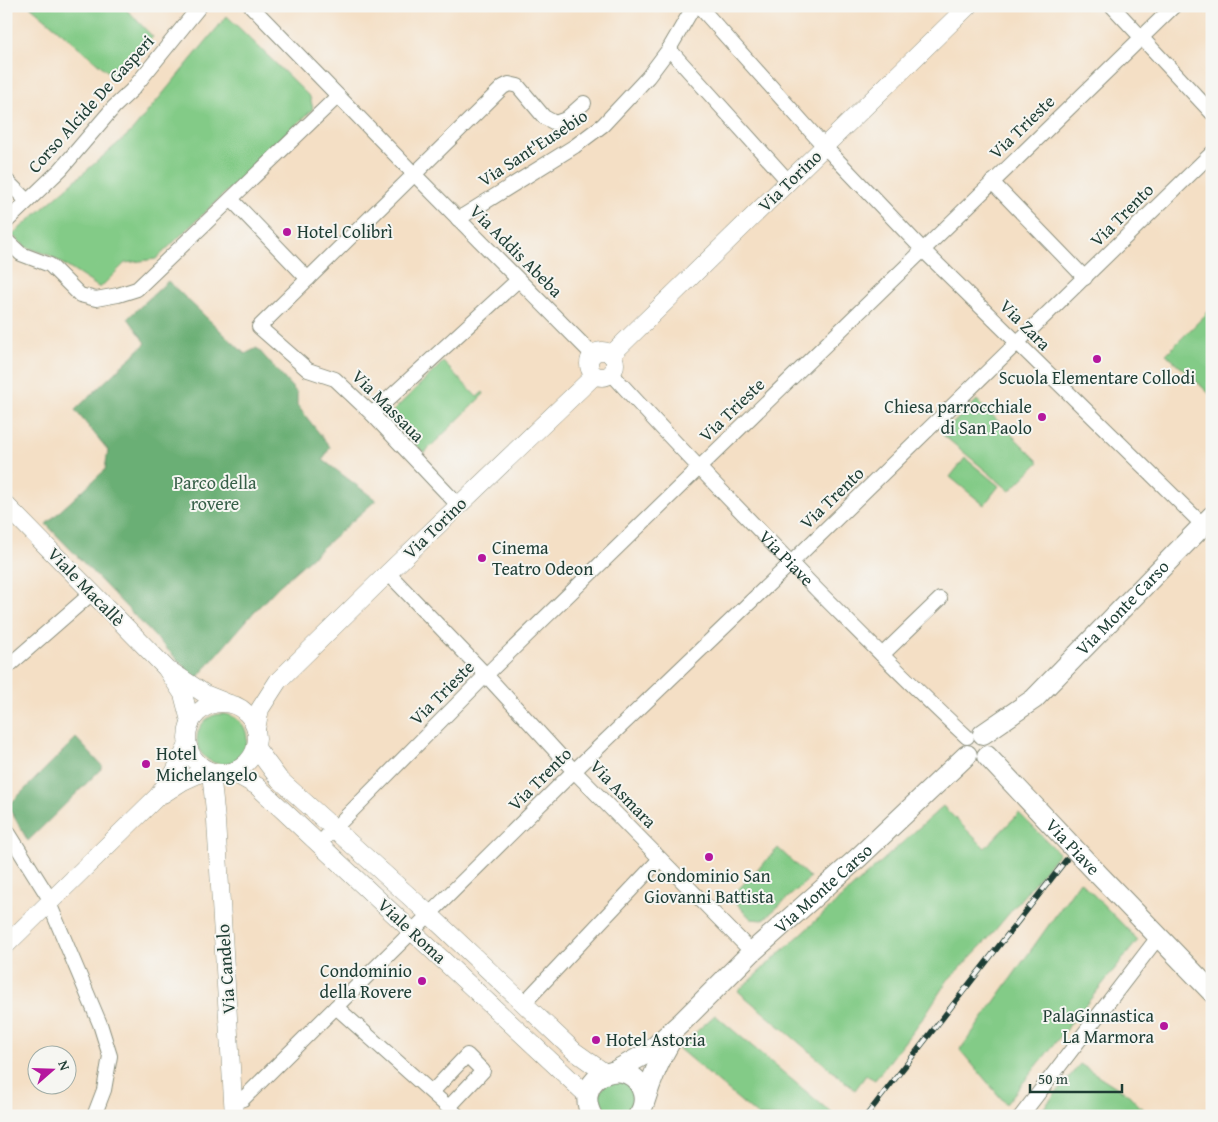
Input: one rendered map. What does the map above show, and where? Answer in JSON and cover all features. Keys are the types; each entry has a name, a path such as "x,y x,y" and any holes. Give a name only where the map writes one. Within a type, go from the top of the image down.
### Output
{"main road":[{"name":"Via Monte Carso","path":"587,1107 593,1082 649,1052 681,1023 752,952 866,851 979,746 1034,699 1208,521"},
{"name":"Via Piave","path":"979,746 1099,875 1212,992"},
{"name":"Via Monte Carso","path":"641,1111 660,1058 681,1023"},
{"path":"610,1072 631,1076 637,1082 642,1089 644,1097 641,1111"}],"street":[{"name":"Corso Alcide De Gasperi","path":"6,222 61,169 114,107 132,90 200,6"},
{"name":"Via Addis Abeba","path":"252,6 414,174 593,355"},
{"name":"Via Sant'Eusebio","path":"458,219 575,146 603,125 648,77 669,49 694,6"},
{"name":"Via Zara","path":"699,6 824,146 923,250 1017,344 1208,521"},
{"name":"Via Torino","path":"611,355 968,6"},
{"path":"1112,6 1212,113"},
{"name":"Via Trieste","path":"319,844 486,675 1174,6"},
{"path":"669,49 789,182"},
{"path":"231,199 308,279 502,87 509,84 518,86 544,117 555,123 566,119 584,103"},
{"path":"6,240 21,254 50,265 80,294 96,299 137,289 338,96"},
{"name":"Via Trento","path":"234,1109 574,771 791,563 1212,153"},
{"path":"6,180 27,202"},
{"path":"992,182 1084,278"},
{"name":"Via Massaua","path":"308,279 259,327 308,370 335,379 372,414 459,506"},
{"path":"372,414 518,280"},
{"path":"600,352 611,355 614,364 611,373 604,377 594,376 589,366 593,355 600,352"},
{"name":"Via Piave","path":"611,373 699,469 791,563 882,655 979,746"},
{"name":"Via Torino","path":"256,729 260,708 278,682 388,573 594,376"},
{"name":"Viale Macallè","path":"6,505 166,668 183,694 190,721"},
{"name":"Via Asmara","path":"388,573 486,675 574,771 752,952"},
{"path":"6,668 92,593"},
{"path":"882,655 940,599"},
{"name":"Viale Macallè","path":"166,668 205,694 230,704"},
{"name":"Via Torino","path":"230,704 250,699 278,682"},
{"path":"158,796 183,781 242,767 250,759 256,748 256,729 252,719 244,710 230,704 215,703 205,706 196,712 190,721 186,738 187,747 198,764 219,772"},
{"path":"6,945 158,796 174,773 187,747"},
{"name":"Viale Roma","path":"256,748 279,779 430,915 574,1051 610,1072"},
{"name":"Viale Roma","path":"219,772 257,786 412,931 587,1107"},
{"name":"Via Candelo","path":"219,772 216,821 234,1109"},
{"path":"6,829 50,902 100,1024 110,1056 104,1090 94,1116"},
{"path":"524,1003 660,859"},
{"path":"1021,1116 1159,936"},
{"path":"336,1007 454,1112 483,1070 467,1055 432,1092"}],"green space":[{"path":"30,6 123,6 153,37 113,76"},
{"path":"227,16 310,97 313,109 156,259 125,263 100,288 49,255 26,247 12,235 131,132"},
{"name":"Parco della rovere","path":"168,281 245,354 257,348 297,393 297,405 330,447 323,460 376,500 279,586 196,679 46,524 105,470 108,450 75,410 146,343 128,318"},
{"path":"1212,308 1212,396 1166,354"},
{"path":"443,362 477,397 483,392 484,394 424,453 388,416"},
{"path":"977,400 1039,462 1010,491 942,434"},
{"path":"965,458 999,486 984,505 950,477"},
{"path":"222,714 231,716 242,725 247,739 245,748 236,759 222,764 213,762 202,753 197,739 199,730 208,719"},
{"path":"76,738 103,767 28,841 8,806"},
{"path":"943,806 985,848 1019,813 1059,853 987,940 947,981 923,1018 875,1080 866,1075 855,1090 738,991"},
{"path":"778,848 810,878 763,920 751,919 731,897"},
{"path":"1080,881 1138,940 1006,1104 960,1050"},
{"path":"715,1015 834,1115 758,1116 678,1048"},
{"path":"1080,1064 1129,1095 1149,1116 1037,1116"},
{"path":"624,1080 637,1094 633,1108 626,1115 607,1116 600,1108 599,1096 606,1083"}],"railway":[{"path":"866,1116 1066,860"}],"place":[{"name":"Hotel Colibrì","path":"287,232"},
{"name":"Scuola Elementare Collodi","path":"1097,359"},
{"name":"Chiesa parrocchiale di San Paolo","path":"1042,417"},
{"name":"Cinema Teatro Odeon","path":"482,558"},
{"name":"Hotel Michelangelo","path":"146,764"},
{"name":"Condominio San Giovanni Battista","path":"709,857"},
{"name":"Condominio della Rovere","path":"422,981"},
{"name":"PalaGinnastica La Marmora","path":"1164,1026"},
{"name":"Hotel Astoria","path":"596,1040"}]}
